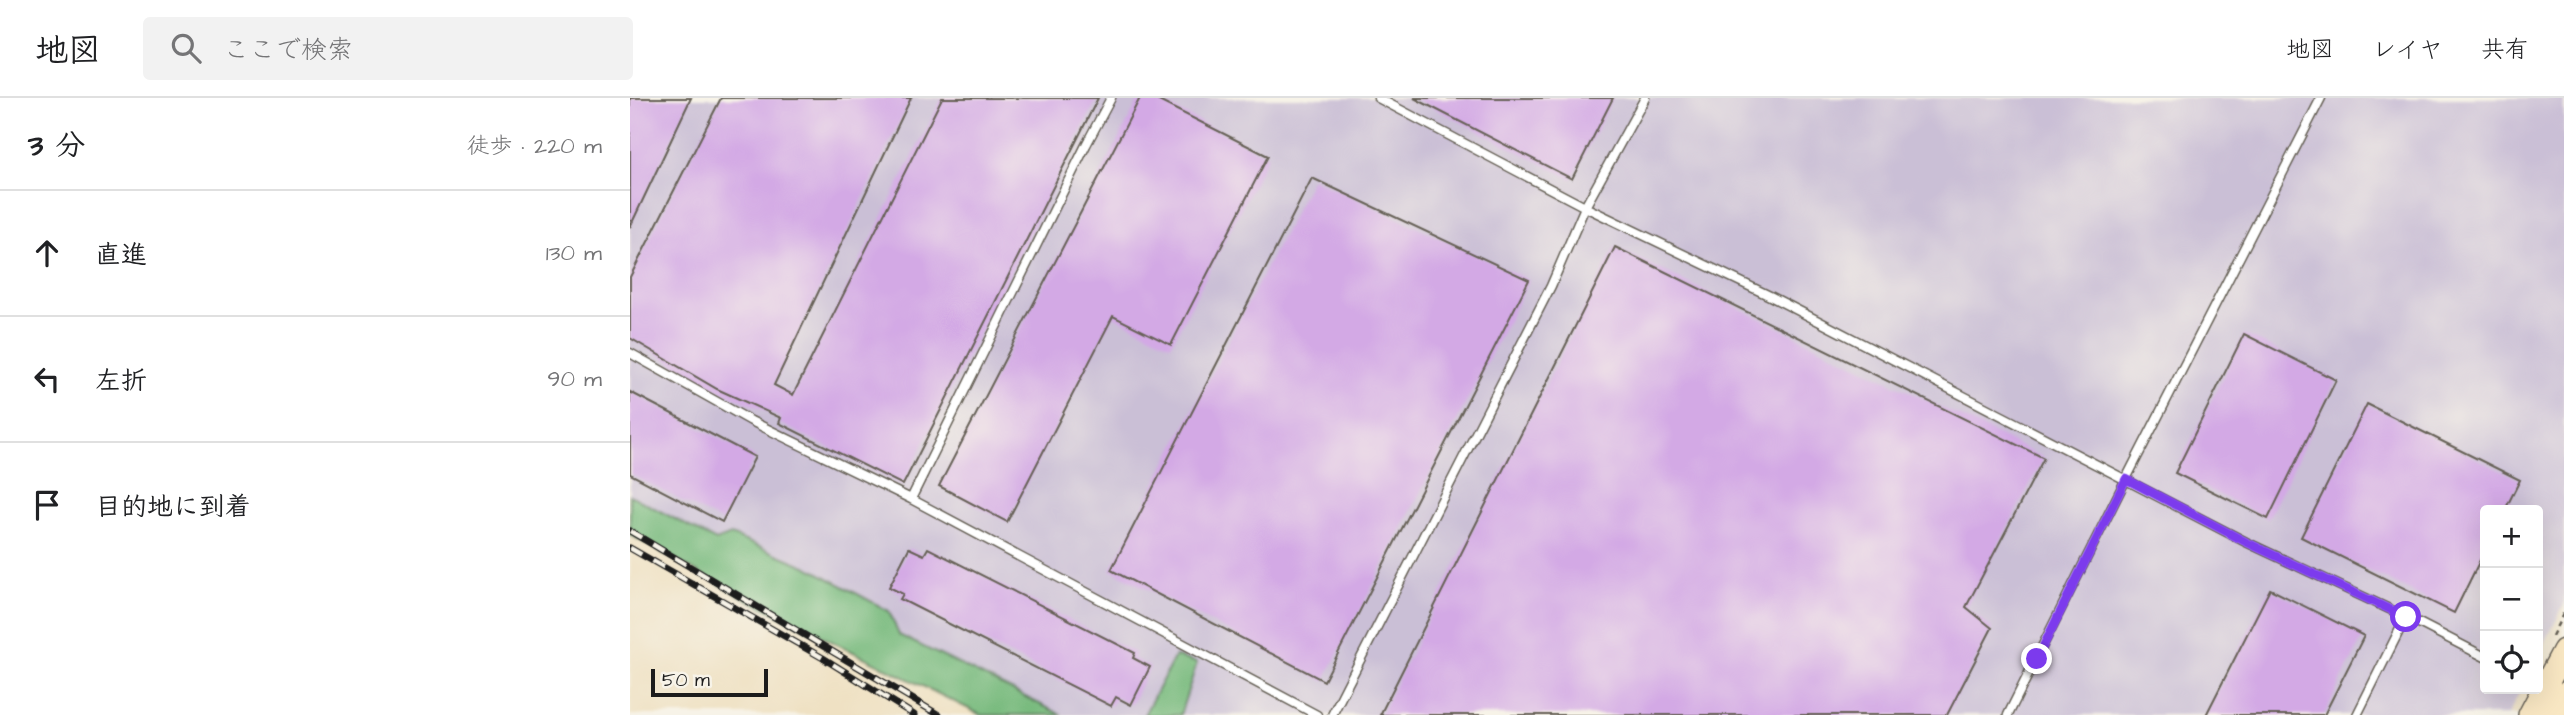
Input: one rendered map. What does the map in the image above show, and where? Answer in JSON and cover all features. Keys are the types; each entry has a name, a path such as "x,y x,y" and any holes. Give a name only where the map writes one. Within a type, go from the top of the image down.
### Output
{"main road":[{"path":"2530,715 2552,695 2564,651"}],"lane":[{"path":"911,499 1111,98"},
{"path":"1378,98 1585,207 1770,296 2246,542 2480,654"},
{"path":"1332,715 1551,286 1585,207 1645,98"},
{"path":"2008,715 2321,98"},
{"path":"630,354 751,421 911,499 1317,715"},
{"path":"2357,715 2406,617"}],"shaded area":[{"path":"630,98 2564,98 2564,605 2543,647 2543,505 2480,505 2480,694 2518,694 2508,715 1005,715 630,504"}],"green space":[{"path":"630,495 716,541 731,535 808,567 889,611 899,635 1062,715 981,715 746,599 630,535"},
{"path":"1175,656 1197,663 1180,715 1144,715"}],"building":[{"path":"630,98 691,98 630,227"},
{"path":"721,98 911,98 774,385 793,395 942,98 1098,98 903,485 779,423 781,418 717,389 630,338 630,277"},
{"path":"1140,98 1153,98 1268,156 1171,345 1113,316 1007,522 939,486"},
{"path":"1414,98 1613,98 1572,179"},
{"path":"1312,178 1529,280 1324,681 1111,570"},
{"path":"1615,247 2044,458 1966,607 1992,628 1947,715 1380,715"},
{"path":"2244,334 2336,380 2268,519 2175,473"},
{"path":"630,392 755,457 722,522 630,474"},
{"path":"2367,404 2520,480 2508,505 2480,505 2480,560 2454,613 2301,537"},
{"path":"909,548 924,555 928,548 1135,653 1133,658 1150,667 1131,705 1116,697 1111,706 900,599 903,594 889,587"},
{"path":"2270,589 2364,636 2324,715 2206,715"}],"railway":[{"path":"630,531 939,715"},
{"path":"630,548 823,658 914,715"}],"route":[{"path":"2037,659 2126,479 2246,542 2406,617"}]}
